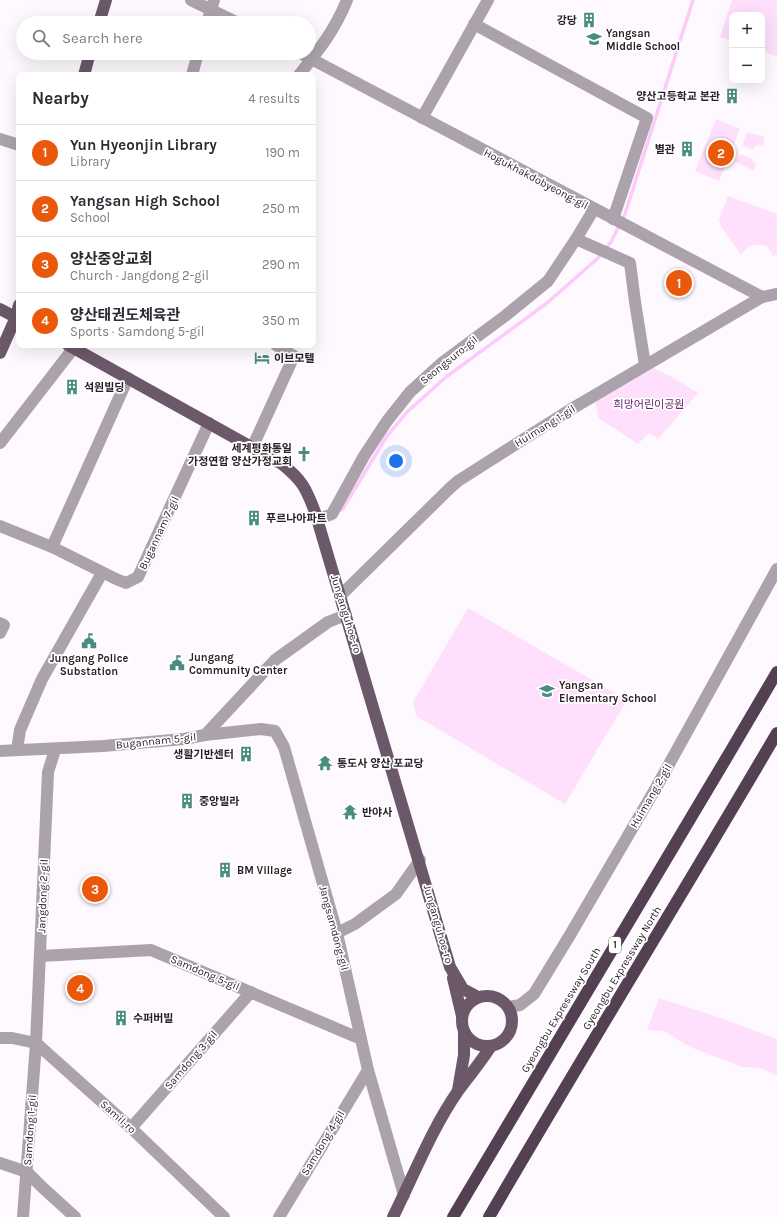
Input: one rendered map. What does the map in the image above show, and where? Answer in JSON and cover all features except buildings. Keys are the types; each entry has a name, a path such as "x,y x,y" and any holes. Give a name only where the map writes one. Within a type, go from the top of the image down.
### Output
{"highway":[{"name":"Gyeongbu Expressway South","path":"453,1217 777,672"},
{"name":"Gyeongbu Expressway North","path":"489,1217 777,733"}],"main road":[{"path":"101,16 106,0"},
{"path":"85,72 88,60"},
{"path":"0,309 16,317"},
{"path":"0,353 16,320"},
{"name":"Junganguhoe-ro","path":"76,348 282,464 295,474 304,485 318,520 420,860 450,967 464,989 478,997"},
{"path":"450,967 462,1016 461,1024 468,1039 475,1044 491,1046 499,1044 506,1039 511,1032 513,1023 512,1015 503,1001 495,997 478,997 468,1005 462,1016"},
{"path":"458,1091 464,1055 464,1032"},
{"path":"393,1217 432,1136 458,1091 491,1046"}],"street":[{"path":"191,0 212,5 228,16"},
{"path":"316,54 326,42 339,20 347,0"},
{"path":"422,118 488,0"},
{"path":"209,16 212,5"},
{"path":"474,24 647,118 613,220"},
{"path":"193,72 196,60"},
{"path":"301,72 311,60"},
{"name":"Hogukhakdobyeong-gil","path":"314,60 613,220 762,297"},
{"path":"0,139 16,144"},
{"name":"Seongsuro-gil","path":"318,520 332,514 368,450 387,421 410,392 443,362 505,316 548,281 594,209"},
{"path":"576,239 630,263 645,365"},
{"name":"Huimang 1-gil","path":"340,596 450,488 568,411 645,365 762,297 777,294"},
{"path":"0,443 71,348"},
{"path":"252,448 294,356 281,348"},
{"path":"52,547 128,378"},
{"name":"Bugannam 7-gil","path":"0,526 52,547 102,573 126,582 138,577 209,424"},
{"name":"Huimang 2-gil","path":"508,1007 520,1004 534,994 657,786 777,569"},
{"path":"17,750 20,730 42,680 102,573"},
{"name":"Bugannam 5-gil","path":"0,752 17,750 55,750 184,739 205,735 275,660 328,622 346,615"},
{"path":"0,623 4,625 0,633"},
{"name":"Jangsamdong-gil","path":"205,735 261,729 275,731 284,747 337,933 368,1070 404,1195"},
{"name":"Jangdong 2-gil","path":"36,1043 48,772 55,750"},
{"path":"337,933 355,924 396,894 420,860"},
{"name":"Samdong 5-gil","path":"40,956 151,950 361,1039"},
{"name":"Samdong 3-gil","path":"131,1128 251,992"},
{"path":"0,1038 12,1038 36,1043"},
{"name":"Samil-ro","path":"36,1043 131,1128 224,1217"},
{"name":"Samdong 1-gil","path":"23,1217 36,1043"},
{"name":"Samdong 4-gil","path":"279,1217 368,1070"},
{"path":"0,1163 27,1172 75,1217"}],"green space":[{"path":"732,0 777,0 777,57 765,52 765,12 729,12 729,40 720,37"},
{"path":"716,119 740,129 719,181 695,171"},
{"path":"747,132 765,137 763,145 756,146 753,150 742,145"},
{"path":"740,154 751,158 756,164 754,171 735,162"},
{"path":"728,196 777,214 777,255 773,256 767,246 759,245 749,247 741,255 722,228 719,220"},
{"name":"희망어린이공원","path":"653,368 672,377 698,393 658,439 649,433 638,444 598,418 595,401"},
{"path":"468,608 627,700 565,804 416,716 413,702"},
{"path":"659,998 715,1016 777,1039 777,1076 760,1068 742,1067 690,1047 664,1031 647,1030"}],"waterway":[{"path":"342,510 387,436 407,412 446,377 547,303 597,259 611,242 625,214 693,0"}],"place":[{"name":"강당","path":"589,20"},
{"name":"Yangsan Middle School","path":"594,39"},
{"name":"양산고등학교 본관","path":"732,96"},
{"name":"별관","path":"687,149"},
{"name":"Yangsan High School","path":"721,153"},
{"name":"Yun Hyeonjin Library","path":"679,283"},
{"name":"이브모텔","path":"262,358"},
{"name":"석원빌딩","path":"72,387"},
{"name":"세계평화통일 가정연합 양산가정교회","path":"304,454"},
{"name":"푸르나아파트","path":"254,518"},
{"name":"Jungang Police Substation","path":"89,641"},
{"name":"Jungang Community Center","path":"177,663"},
{"name":"Yangsan Elementary School","path":"547,691"},
{"name":"생활기반센터","path":"246,754"},
{"name":"통도사 양산 포교당","path":"325,763"},
{"name":"중앙빌라","path":"187,801"},
{"name":"반야사","path":"350,812"},
{"name":"BM Village","path":"225,870"},
{"name":"양산중앙교회","path":"95,889"},
{"name":"양산태권도체육관","path":"80,988"},
{"name":"수퍼버빌","path":"121,1018"}]}
